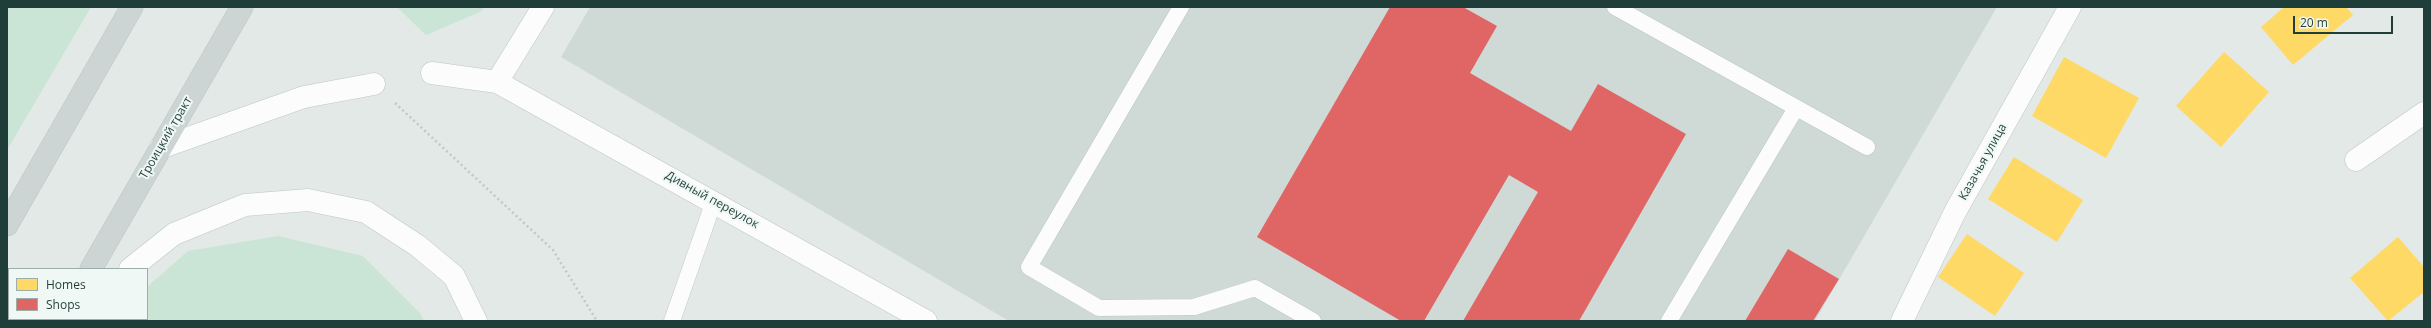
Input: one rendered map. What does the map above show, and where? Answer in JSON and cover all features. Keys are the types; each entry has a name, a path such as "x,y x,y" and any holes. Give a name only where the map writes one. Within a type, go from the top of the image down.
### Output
{"main road":[{"path":"7,225 132,7"},
{"name":"Троицкий тракт","path":"92,268 242,7"}],"street":[{"path":"432,73 497,82 543,7"},
{"name":"Казачья улица","path":"1902,321 1955,212 2070,7"},
{"name":"Дивный переулок","path":"497,82 714,201 926,321"},
{"path":"160,148 304,96 374,84"},
{"path":"2356,160 2424,113"},
{"path":"131,268 174,234 245,205 308,200 366,212 418,246 454,276 476,321"}],"lane":[{"path":"1181,7 1029,267 1099,308 1194,307 1255,288 1313,321"},
{"path":"1615,7 1867,147"},
{"path":"1669,321 1796,108"},
{"path":"672,321 714,201"}],"path":[{"path":"374,84 552,250 597,321"}],"shaded area":[{"path":"590,7 1997,7 1815,321 1009,321 561,57"}],"green space":[{"path":"7,7 91,7 7,150"},
{"path":"397,7 484,7 482,11 426,35"},
{"path":"278,236 363,256 420,313 424,321 107,321 148,320 148,286 188,251"}],"building: Homes":[{"path":"2284,7 2346,7 2353,15 2293,65 2261,27"},
{"path":"2224,52 2269,92 2221,147 2176,106"},
{"path":"2064,57 2139,98 2106,158 2032,116"},
{"path":"2014,157 2083,200 2057,242 1988,199"},
{"path":"1967,234 2024,273 1995,316 1938,277"},
{"path":"2398,237 2424,267 2424,292 2388,321 2350,278"}],"building: Shops":[{"path":"1390,7 1463,7 1497,26 1470,73 1571,131 1598,84 1686,134 1579,321 1463,321 1538,192 1509,175 1424,321 1401,321 1257,237"},
{"path":"1788,249 1839,279 1813,321 1745,321"}]}
